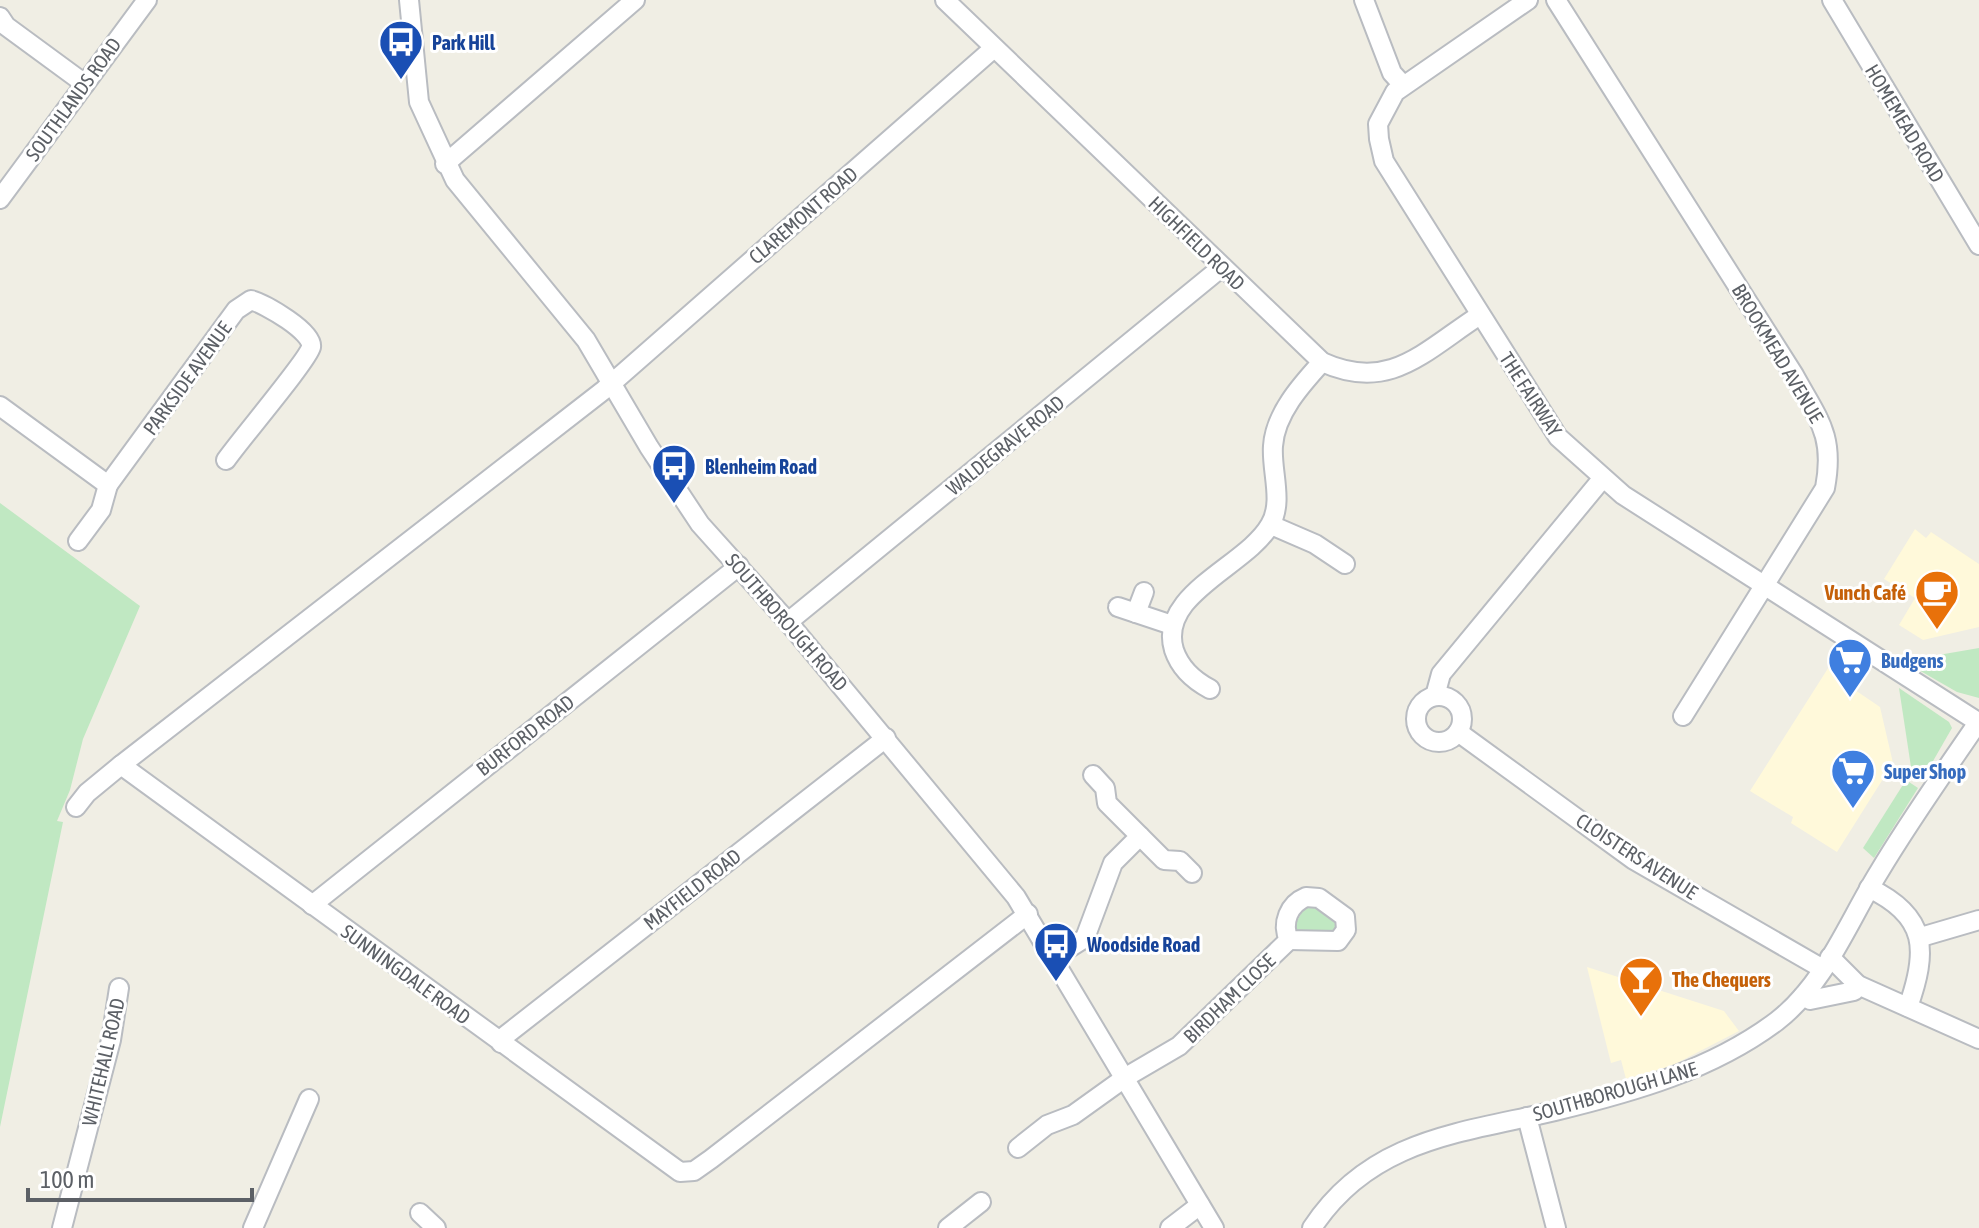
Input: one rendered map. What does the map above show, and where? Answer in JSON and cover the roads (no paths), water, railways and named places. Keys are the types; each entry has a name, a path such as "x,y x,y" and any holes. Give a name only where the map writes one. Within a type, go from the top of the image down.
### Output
{"street":[{"name":"SOUTHLANDS ROAD","path":"0,199 147,0"},
{"path":"445,164 635,0"},
{"name":"HIGHFIELD ROAD","path":"945,0 1322,362 1363,375 1392,371 1480,315"},
{"path":"1364,0 1388,66 1403,85"},
{"name":"THE FAIRWAY","path":"1528,0 1403,85 1383,110 1378,124 1380,149 1480,315 1558,437 1602,479 1764,587 1978,721"},
{"name":"BROOKMEAD AVENUE","path":"1556,0 1794,375 1828,437 1830,463 1825,488 1683,716"},
{"name":"HOMEMEAD ROAD","path":"1832,0 1979,245"},
{"name":"SOUTHBOROUGH ROAD","path":"410,1 419,102 445,164 473,205 586,340 683,501 886,738 1028,914 1214,1228"},
{"path":"0,17 6,26 85,84"},
{"name":"CLAREMONT ROAD","path":"612,383 994,48"},
{"name":"WALDEGRAVE ROAD","path":"788,622 1222,267"},
{"name":"PARKSIDE AVENUE","path":"78,541 101,510 108,485 236,310 251,300 262,303 303,331 310,337 311,345 304,360 226,460"},
{"path":"1208,682 1179,663 1173,645 1172,625 1194,591 1240,557 1271,525 1277,500 1273,443 1281,417 1322,362"},
{"path":"76,807 87,793 121,765 612,383"},
{"path":"0,406 108,485"},
{"path":"1435,696 1441,674 1602,479"},
{"path":"1271,525 1315,544 1345,564"},
{"name":"BURFORD ROAD","path":"312,905 739,566"},
{"path":"1136,613 1144,592"},
{"path":"1118,607 1172,625"},
{"path":"1435,696 1447,696 1460,708 1462,716 1458,732 1444,742 1427,739 1416,726 1417,709 1435,696"},
{"name":"SOUTHBOROUGH LANE","path":"1312,1228 1352,1182 1401,1151 1449,1133 1527,1117 1642,1087 1721,1057 1777,1021 1803,996 1827,963 1869,888 1978,721"},
{"name":"CLOISTERS AVENUE","path":"1458,732 1634,860 1827,963 1858,985"},
{"name":"MAYFIELD ROAD","path":"501,1043 506,1035 886,738"},
{"name":"SUNNINGDALE ROAD","path":"121,765 674,1169 694,1171 1028,914"},
{"path":"1093,775 1105,788 1107,803 1164,860 1180,861 1192,873"},
{"path":"1055,957 1085,938 1113,863 1140,836"},
{"path":"1869,888 1911,918 1921,937 1921,963 1908,1007"},
{"path":"1921,937 1979,920"},
{"name":"BIRDHAM CLOSE","path":"1018,1148 1047,1125 1073,1115 1126,1077 1179,1046 1289,940"},
{"path":"1803,996 1810,1000 1854,991 1858,985 1979,1039"},
{"name":"WHITEHALL ROAD","path":"62,1228 111,1040 119,988"},
{"path":"253,1228 309,1099"},
{"path":"1527,1117 1556,1228"},
{"path":"948,1228 981,1202"},
{"path":"1170,1228 1200,1205"},
{"path":"420,1213 436,1228"}],"place":[{"name":"Park Hill","path":"401,81"},
{"name":"Blenheim Road","path":"674,505"},
{"name":"Vunch Café","path":"1937,631"},
{"name":"Budgens","path":"1850,699"},
{"name":"Super Shop","path":"1853,810"},
{"name":"Woodside Road","path":"1056,983"},
{"name":"The Chequers","path":"1641,1018"}]}
